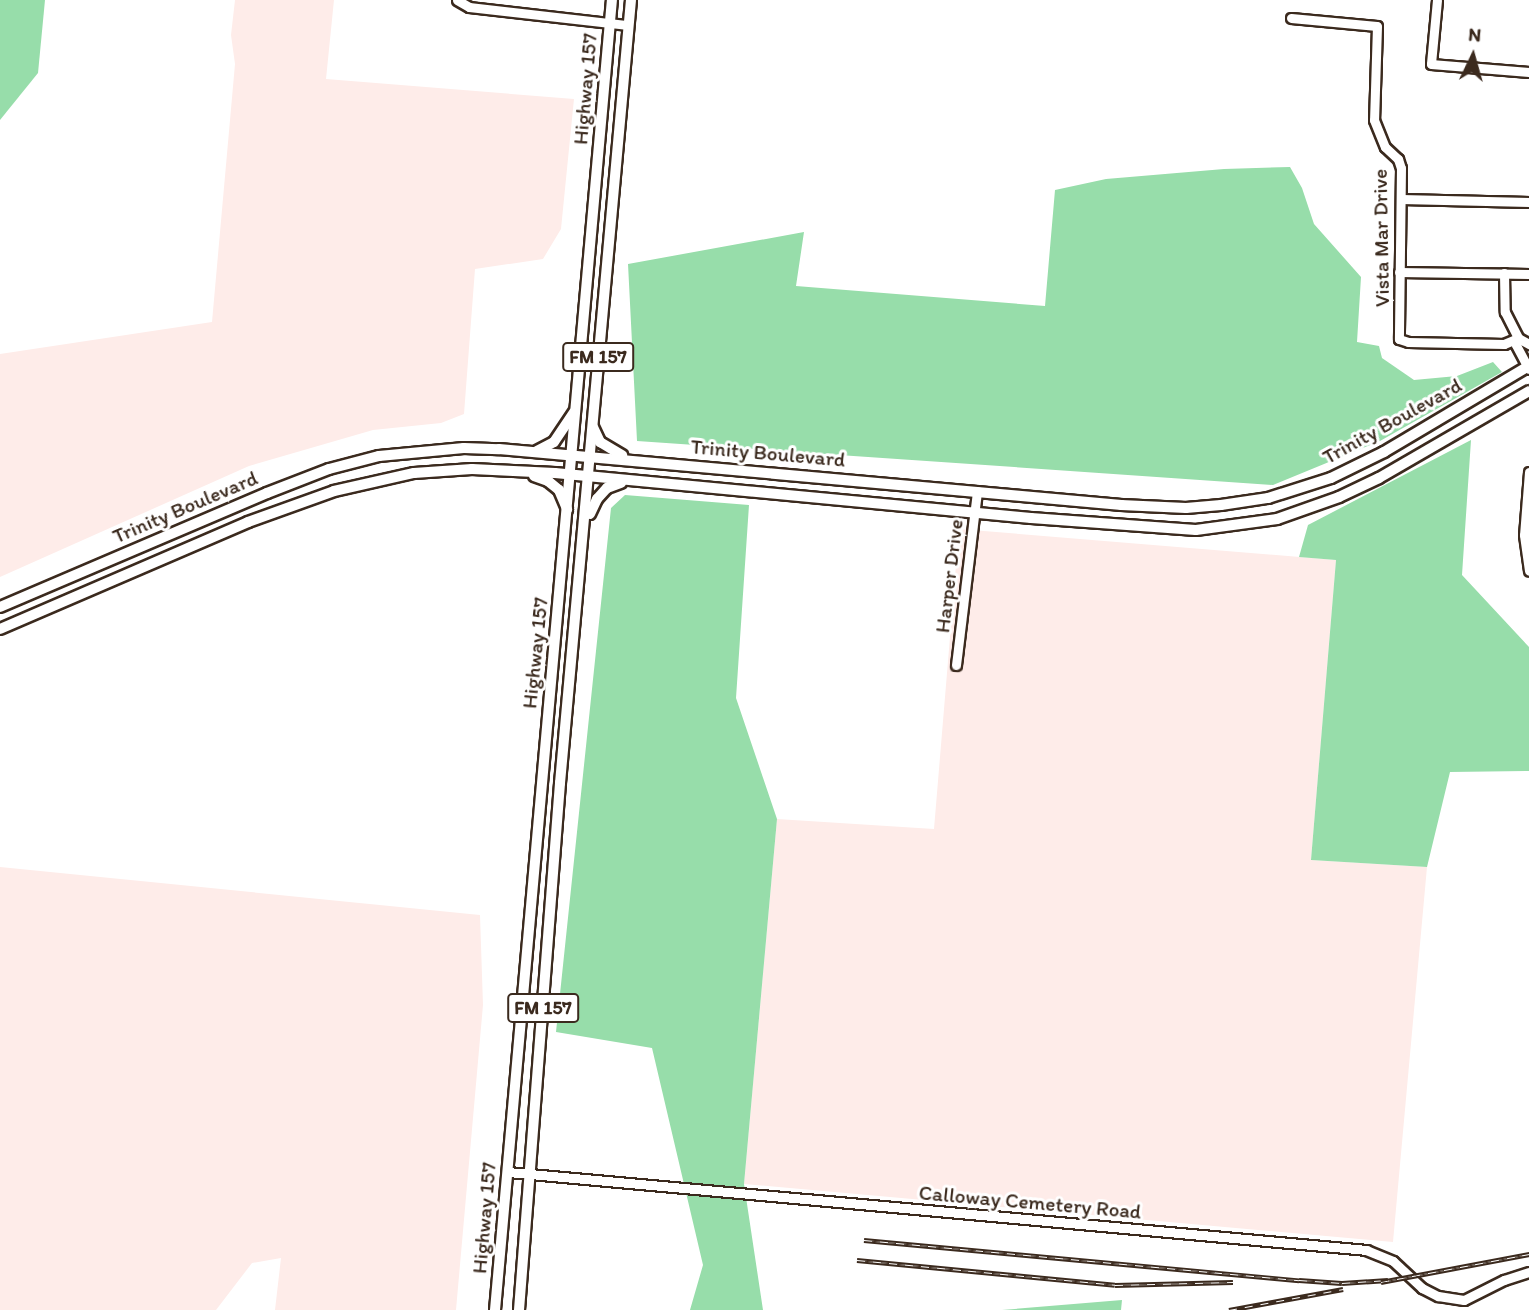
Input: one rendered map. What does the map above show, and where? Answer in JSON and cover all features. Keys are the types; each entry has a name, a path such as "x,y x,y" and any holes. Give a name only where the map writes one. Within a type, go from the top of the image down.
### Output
{"main road":[{"name":"Highway 157","path":"495,1310 612,0"},
{"name":"Highway 157","path":"519,1310 562,770 631,0"},
{"name":"Trinity Boulevard","path":"0,607 329,469 379,456 464,448 537,451 1186,508 1247,502 1331,478 1384,452 1528,367"},
{"name":"Trinity Boulevard","path":"0,629 210,539 334,491 445,469 571,475 1196,530 1277,519 1339,497 1380,478 1529,391"},
{"path":"537,451 554,442 576,410"},
{"path":"592,425 600,442 612,452 635,460"},
{"path":"514,471 548,481 559,490 568,511"},
{"path":"764,491 765,472"},
{"path":"586,523 597,499 607,488 629,481"},
{"path":"203,520 210,539"},
{"path":"543,768 562,770"}],"street":[{"path":"457,0 469,7 628,25"},
{"path":"1437,0 1431,64 1529,72"},
{"name":"Vista Mar Drive","path":"1291,18 1377,26 1374,120 1385,147 1398,159 1401,168 1399,339 1408,342 1504,344 1518,338"},
{"path":"1401,199 1529,202"},
{"path":"1399,272 1529,274"},
{"path":"1504,273 1505,312 1518,338 1529,344"},
{"path":"1518,338 1516,345 1528,367"},
{"path":"1528,568 1524,536 1529,472"},
{"name":"Harper Drive","path":"956,665 977,491"},
{"name":"Calloway Cemetery Road","path":"508,1172 1366,1250 1393,1261 1422,1288 1438,1296 1464,1300 1504,1280 1529,1272"}],"shaded area":[{"path":"235,0 334,0 326,79 574,99 561,229 543,259 475,269 464,414 441,423 373,430 249,466 0,577 0,354 212,322 235,64 231,35"},
{"path":"959,529 1336,560 1311,860 1427,867 1393,1242 744,1184 777,819 934,829"},
{"path":"0,867 480,915 483,1005 456,1310 275,1310 281,1258 252,1263 216,1310 0,1310"}],"green space":[{"path":"0,0 45,0 38,73 0,120"},
{"path":"1290,167 1302,188 1314,224 1361,277 1357,342 1379,346 1382,358 1414,380 1457,376 1493,362 1502,372 1380,441 1273,485 637,441 628,264 804,232 796,286 1045,306 1055,190 1106,179 1224,169"},
{"path":"1471,440 1462,575 1529,647 1529,771 1450,772 1427,867 1311,860 1336,560 1299,557 1308,525"},
{"path":"625,495 749,505 736,698 777,819 744,1184 763,1310 690,1310 703,1265 652,1048 556,1032 611,508"},
{"path":"1122,1300 1121,1310 1002,1310"}],"railway":[{"path":"864,1240 1299,1280 1342,1283 1388,1280"},
{"path":"1381,1282 1529,1254"},
{"path":"857,1260 1115,1285 1233,1282"},
{"path":"1229,1310 1343,1289"}]}
